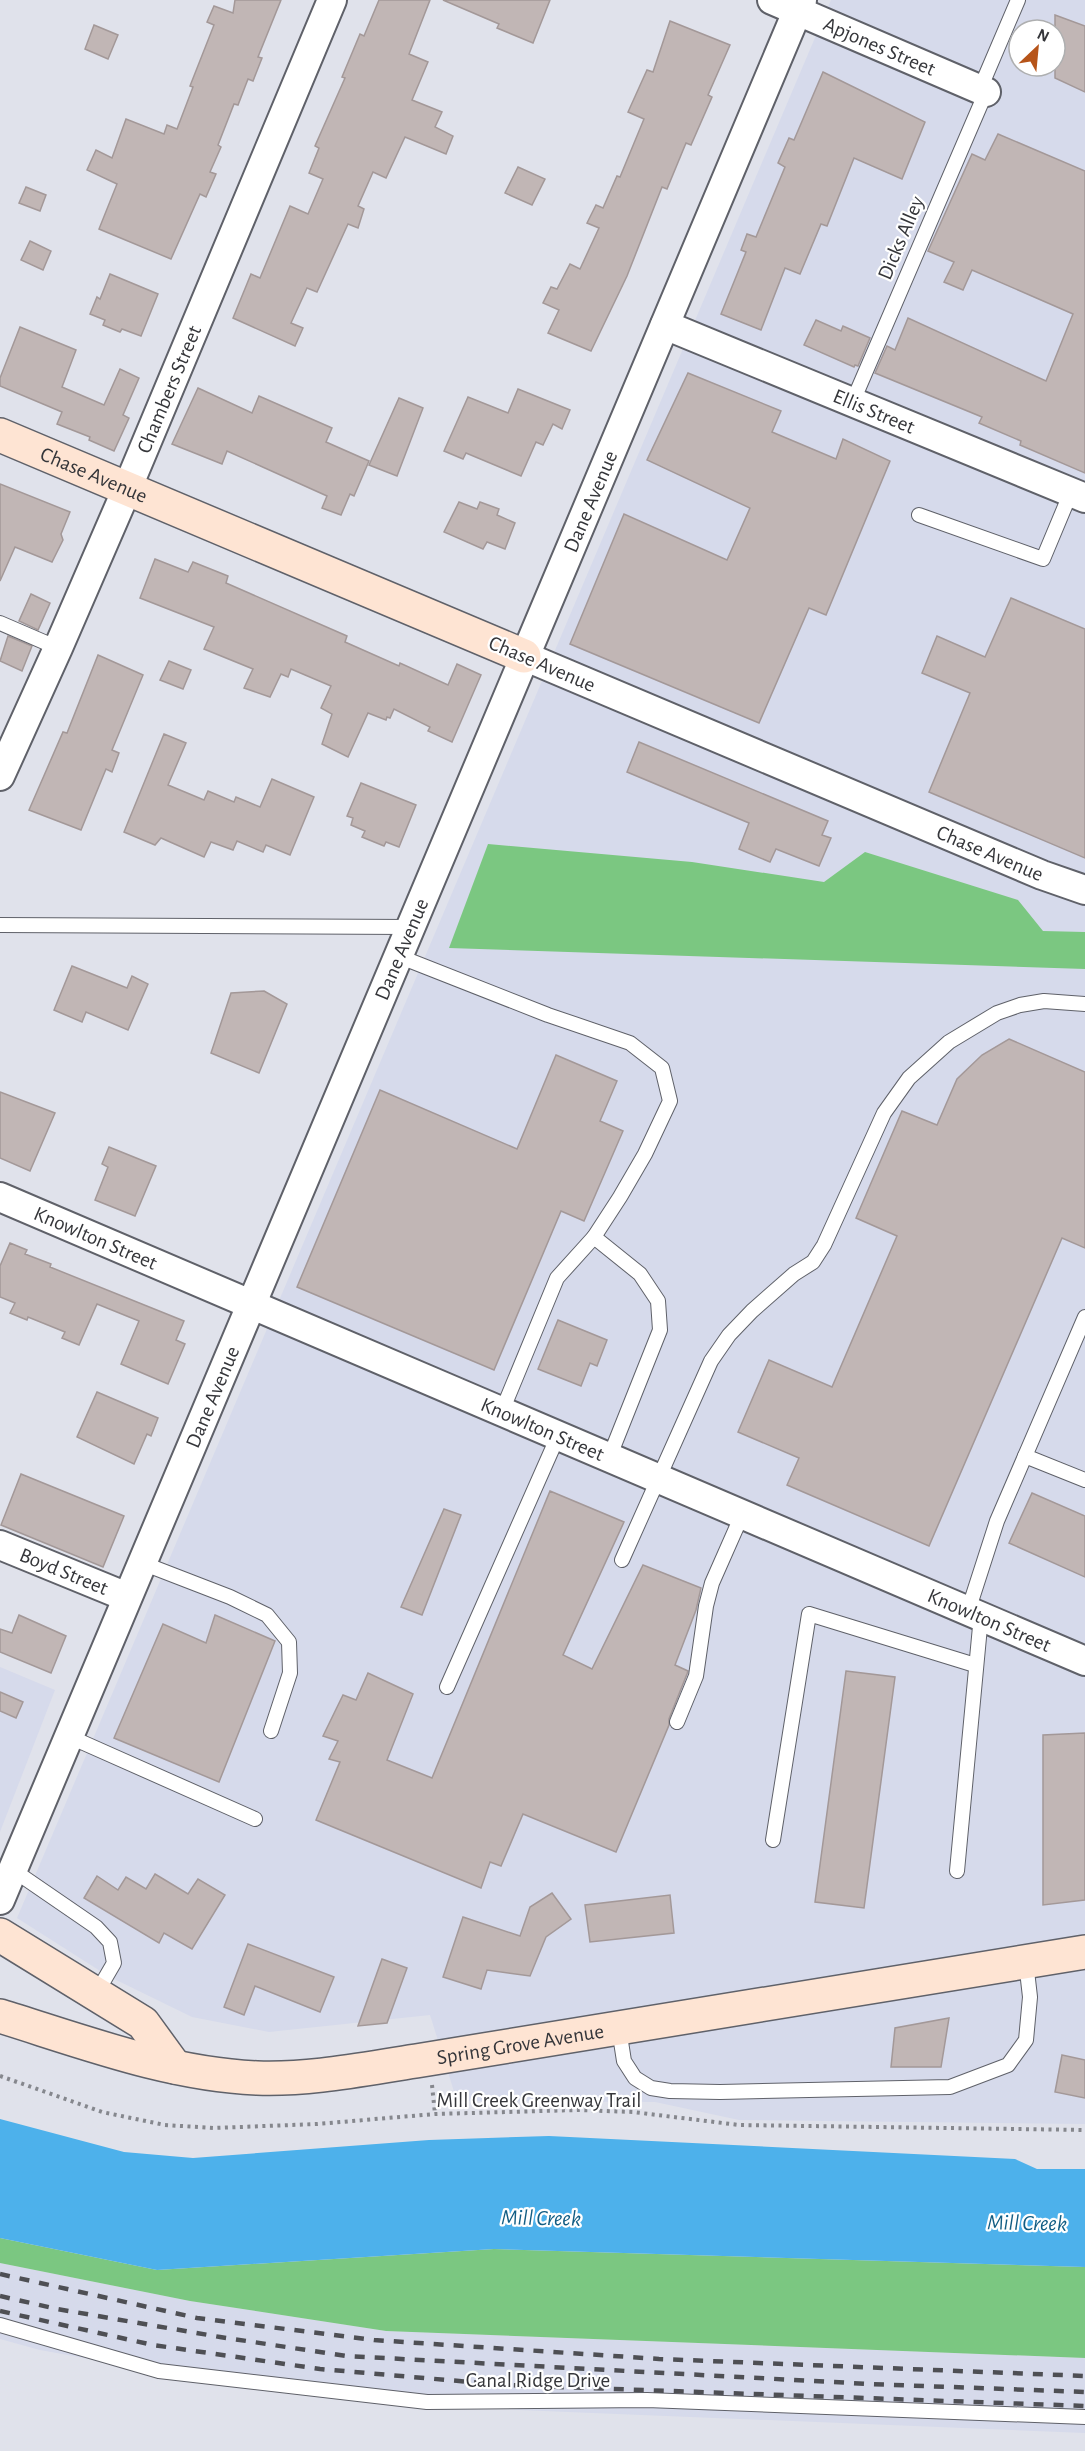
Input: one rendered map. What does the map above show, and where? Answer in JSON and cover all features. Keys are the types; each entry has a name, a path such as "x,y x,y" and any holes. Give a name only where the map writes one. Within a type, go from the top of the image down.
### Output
{"main road":[{"name":"Chase Avenue","path":"0,435 524,656"},
{"path":"0,1935 142,2023 174,2067"},
{"name":"Spring Grove Avenue","path":"0,2016 113,2051 174,2067 258,2078 321,2075 620,2029 1085,1952"}],"street":[{"name":"Chambers Street","path":"1,771 58,648 127,489 332,0"},
{"name":"Apjones Street","path":"791,4 983,91"},
{"name":"Dane Avenue","path":"0,1900 665,325 791,4"},
{"name":"Ellis Street","path":"665,325 1078,495"},
{"name":"Chase Avenue","path":"524,656 1042,875 1085,890"},
{"name":"Knowlton Street","path":"0,1197 1085,1661"},
{"name":"Boyd Street","path":"0,1545 127,1597"}],"lane":[{"name":"Dicks Alley","path":"853,401 983,91 1018,0"},
{"path":"919,515 1043,559 1078,495"},
{"path":"0,623 58,648"},
{"path":"0,925 410,927"},
{"path":"398,956 548,1016 630,1043 662,1068 670,1101 645,1154 594,1237 557,1278 502,1411"},
{"path":"622,1560 711,1361 729,1335 752,1311 794,1274 813,1262 824,1245 884,1113 909,1078 949,1042 997,1013 1020,1005 1044,1001 1085,1004"},
{"path":"594,1237 640,1274 658,1301 660,1330 609,1458"},
{"path":"957,1871 975,1665 974,1614 998,1521 1085,1317"},
{"path":"447,1687 558,1436"},
{"path":"1025,1456 1085,1480"},
{"path":"677,1722 696,1676 706,1606 712,1583 742,1515"},
{"path":"142,1563 230,1597 267,1615 289,1642 290,1673 271,1731"},
{"path":"774,1840 809,1614 975,1665"},
{"path":"68,1736 255,1818"},
{"path":"13,1870 96,1927 110,1942 114,1963 96,1994"},
{"path":"620,2029 624,2061 634,2078 651,2088 670,2091 720,2092 950,2087 1008,2065 1026,2040 1030,1997 1026,1962"},
{"name":"Canal Ridge Drive","path":"0,2325 159,2371 427,2402 647,2400 1085,2417"}],"path":[{"name":"Mill Creek Greenway Trail","path":"0,2076 102,2112 165,2125 214,2128 317,2124 435,2114 578,2110 633,2112 739,2124 1085,2130"}],"shaded area":[{"path":"831,0 1085,0 1085,2124 739,2120 655,2102 457,2101 430,2015 269,2032 192,2017 108,1976 17,1918"},
{"path":"0,1667 55,1690 0,1832"},
{"path":"0,2263 190,2301 386,2331 1085,2358 1085,2433 519,2410 245,2387 40,2350 0,2339"}],"green space":[{"path":"488,844 692,862 824,882 865,852 1018,900 1043,931 1085,932 1085,969 449,948"},
{"path":"0,2238 157,2270 494,2249 1085,2267 1085,2358 386,2331 190,2301 0,2263"}],"water":[{"name":"Mill Creek","path":"0,2119 124,2152 193,2158 429,2140 549,2136 1015,2159 1037,2169 1085,2169 1085,2267 494,2249 157,2270 0,2238"}],"building":[{"path":"235,0 281,0 258,57 262,58 253,81 248,79 238,105 234,104 218,145 221,147 210,172 216,174 206,197 200,194 171,259 99,229 117,184 87,170 96,150 112,158 126,119 164,134 167,125 177,129 193,87 190,86 214,25 207,22 214,6 233,13"},
{"path":"379,0 430,0 409,54 428,62 412,100 442,112 435,127 453,136 446,154 405,137 386,178 373,172 358,206 364,209 358,228 348,224 317,292 307,288 291,323 303,328 295,346 233,318 251,274 260,278 290,206 308,214 323,179 309,173 319,148 315,146 345,78 342,77 360,34 364,36"},
{"path":"443,0 550,0 533,43 497,28 499,24"},
{"path":"1067,19 1085,26 1085,92 1055,78 1067,78"},
{"path":"670,21 730,45 708,95 712,97 691,145 686,143 667,189 662,187 627,276 591,351 548,333 559,310 543,303 551,287 557,289 570,264 580,269 599,228 587,223 596,205 603,208 617,176 620,177 644,119 628,112 647,70 653,72"},
{"path":"94,25 118,35 108,59 85,49"},
{"path":"823,72 925,122 902,179 854,158 827,226 821,224 800,274 785,268 761,330 721,314 746,252 741,250 747,234 756,237 785,167 778,163 789,138 794,140"},
{"path":"998,134 1085,171 1085,473 1020,445 1021,441 979,423 982,417 875,373 887,346 895,350 908,318 1046,381 1073,314 972,270 963,290 944,282 954,262 928,251 972,154 985,160"},
{"path":"518,167 545,179 532,205 505,193"},
{"path":"26,187 46,195 40,211 19,203"},
{"path":"30,241 51,251 43,270 21,260"},
{"path":"110,274 158,294 141,336 122,329 120,332 103,325 105,320 90,314 97,297 100,299"},
{"path":"816,320 841,331 843,326 870,338 858,366 854,367 804,345"},
{"path":"20,327 76,350 62,387 104,405 120,369 139,378 123,415 129,418 114,451 89,440 90,437 57,424 62,412 0,386 0,378"},
{"path":"688,373 781,411 772,432 836,459 843,439 890,461 826,615 809,608 759,723 570,644 624,514 727,560 750,508 647,460"},
{"path":"198,388 252,413 259,396 332,428 326,442 369,461 354,496 350,494 341,515 322,508 327,496 227,451 222,464 172,444"},
{"path":"518,389 570,410 562,429 553,424 543,445 536,442 521,476 466,453 463,459 444,451 468,397 508,413"},
{"path":"399,398 423,408 397,476 369,465"},
{"path":"0,484 70,512 61,534 63,540 52,562 15,547 0,581"},
{"path":"459,502 477,509 480,502 499,509 497,515 515,523 505,549 487,542 483,549 444,532"},
{"path":"155,559 188,572 193,562 228,576 226,583 347,636 345,642 399,666 400,663 448,685 457,664 481,675 452,742 428,731 430,727 394,709 390,718 387,717 386,720 368,713 348,757 322,744 332,714 321,708 331,686 291,669 288,677 281,674 270,697 244,688 253,669 204,649 214,627 140,598"},
{"path":"31,594 50,603 38,630 19,621"},
{"path":"1011,598 1085,629 1085,858 929,792 970,693 922,673 937,636 985,657"},
{"path":"8,636 32,646 22,671 0,661"},
{"path":"98,655 143,675 112,750 119,753 112,772 106,769 81,830 29,810 63,732 67,733"},
{"path":"169,661 191,670 183,689 160,680"},
{"path":"164,734 186,743 168,785 204,800 208,791 234,802 236,797 260,807 272,779 314,797 290,855 266,845 263,852 237,841 233,850 211,842 204,857 161,838 155,845 124,832"},
{"path":"639,742 828,821 822,835 831,838 819,866 776,849 770,862 739,849 749,823 627,772"},
{"path":"361,783 416,805 399,847 386,842 384,846 362,837 365,831 351,825 353,818 347,816"},
{"path":"72,966 127,988 132,976 148,984 128,1030 86,1012 82,1022 54,1010"},
{"path":"264,991 287,1004 259,1073 211,1053 231,993"},
{"path":"1009,1039 1085,1072 1085,1248 1062,1238 929,1546 787,1485 799,1458 738,1432 769,1360 832,1387 897,1236 856,1218 902,1111 937,1125 957,1079 982,1055"},
{"path":"556,1055 617,1081 600,1121 623,1131 584,1221 561,1211 494,1370 297,1287 380,1090 517,1149"},
{"path":"0,1092 55,1113 30,1171 0,1158"},
{"path":"109,1147 156,1166 135,1216 95,1200 108,1167 102,1164"},
{"path":"10,1243 27,1250 25,1254 51,1264 50,1267 184,1321 176,1340 185,1344 168,1384 121,1364 139,1321 97,1304 79,1345 62,1338 65,1332 28,1317 27,1320 10,1313 15,1303 0,1297 0,1266"},
{"path":"558,1320 607,1340 597,1366 590,1363 581,1386 538,1369"},
{"path":"97,1392 158,1418 151,1436 147,1434 134,1464 77,1437"},
{"path":"21,1474 124,1516 103,1567 1,1525"},
{"path":"550,1491 624,1522 563,1655 592,1669 643,1565 701,1588 696,1610 675,1665 688,1671 669,1719 669,1725 616,1852 523,1814 501,1866 490,1862 481,1888 316,1820 340,1762 329,1759 338,1741 323,1736 343,1695 356,1700 368,1673 413,1694 387,1760 432,1778"},
{"path":"1032,1493 1085,1516 1085,1577 1009,1543"},
{"path":"444,1509 461,1515 422,1615 401,1607"},
{"path":"19,1615 66,1636 51,1673 0,1652 0,1629 12,1633"},
{"path":"215,1615 275,1641 219,1782 114,1738 163,1624 206,1643"},
{"path":"846,1671 895,1677 864,1908 815,1902"},
{"path":"0,1692 23,1702 16,1718 0,1711"},
{"path":"1085,1733 1085,1900 1043,1905 1043,1735"},
{"path":"155,1874 188,1894 198,1879 225,1895 192,1949 164,1933 159,1943 84,1898 97,1876 118,1890 126,1877 146,1889"},
{"path":"552,1893 571,1919 546,1937 530,1976 487,1970 481,1989 443,1977 463,1917 520,1936 530,1907"},
{"path":"670,1895 674,1933 590,1942 585,1905"},
{"path":"248,1944 334,1977 320,2012 255,1986 244,2015 224,2007"},
{"path":"382,1959 407,1968 387,2023 358,2026"},
{"path":"949,2018 941,2067 891,2067 895,2028"},
{"path":"1062,2055 1085,2060 1085,2098 1055,2092"}],"railway":[{"path":"0,2274 197,2318 374,2340 659,2359 1085,2376"},
{"path":"0,2296 57,2309 346,2356 870,2384 1085,2392"},
{"path":"0,2311 153,2345 320,2369 505,2385 1085,2406"}]}
